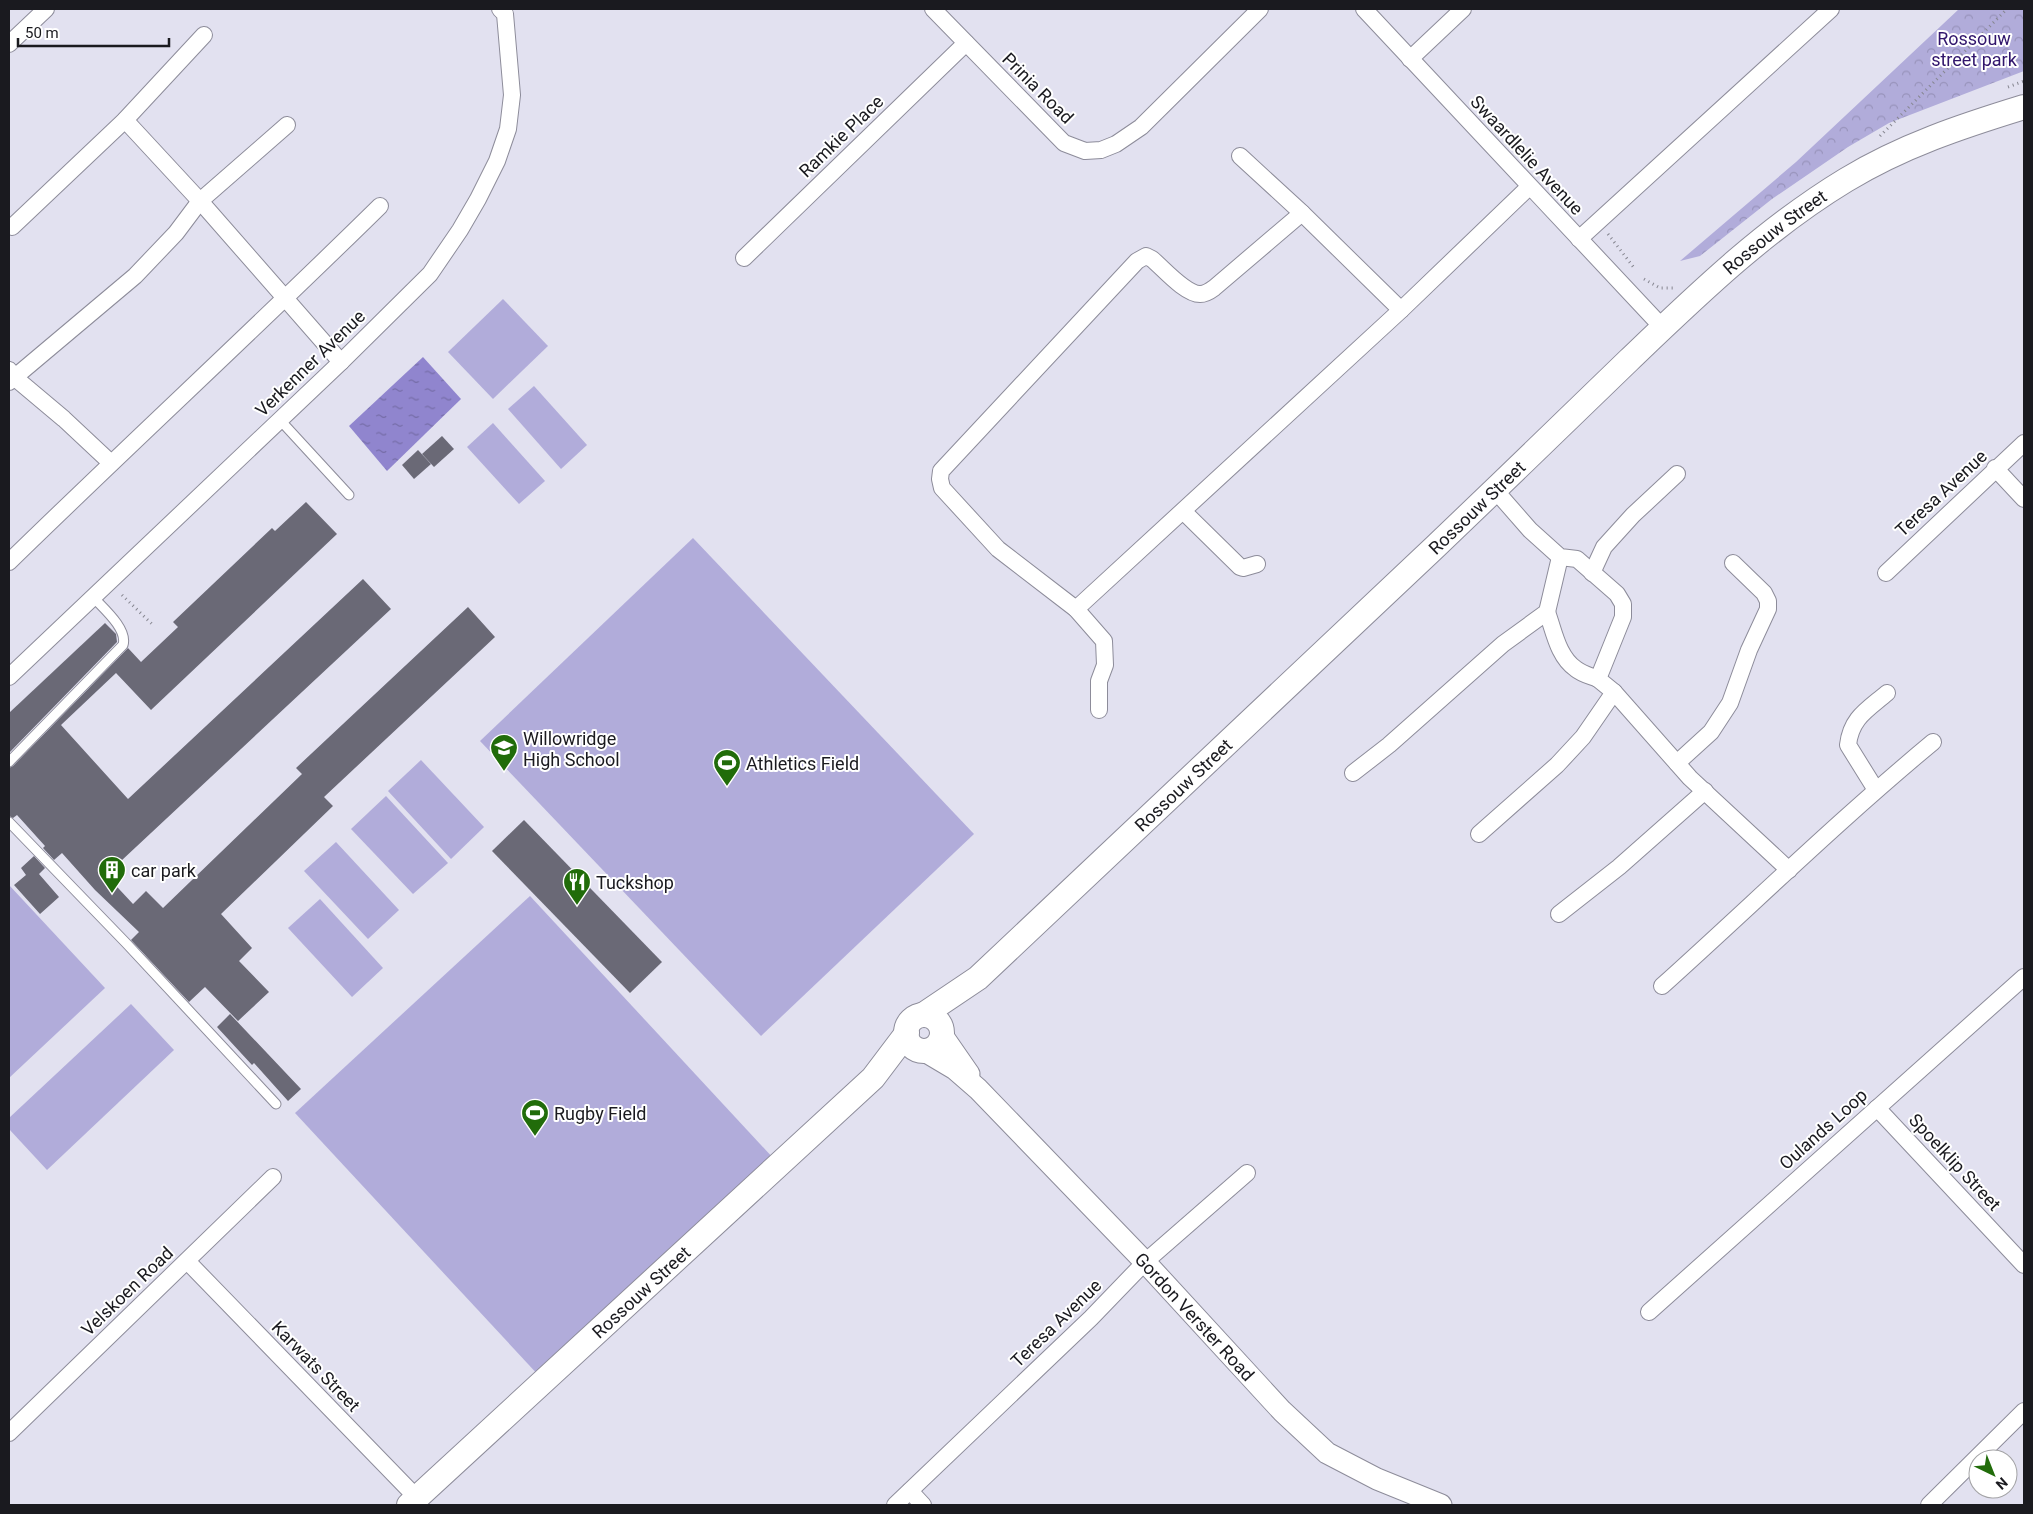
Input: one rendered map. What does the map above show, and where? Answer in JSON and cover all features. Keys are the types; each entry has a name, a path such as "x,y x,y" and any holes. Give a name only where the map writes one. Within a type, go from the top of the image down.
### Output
{"main road":[{"name":"Rossouw Street","path":"923,1015 978,978 1495,490 1663,328 1758,243 1799,211 1847,179 1892,155 1953,129 2024,108"},
{"name":"Rossouw Street","path":"942,1032 978,978"},
{"path":"923,1015 937,1020 942,1032 937,1044 928,1050 916,1044 910,1023 913,1019 923,1015"},
{"name":"Rossouw Street","path":"413,1502 873,1078 916,1044"}],"street":[{"path":"9,44 46,9"},
{"name":"Prinia Road","path":"933,9 1064,143 1085,150 1101,150 1116,144 1141,127 1260,9"},
{"name":"Swaardlelie Avenue","path":"1364,9 1663,328"},
{"path":"1410,59 1463,9"},
{"path":"1578,239 1831,9"},
{"name":"Verkenner Avenue","path":"9,678 342,362 430,274 460,230 497,161 508,129 512,95 507,11"},
{"path":"12,227 125,120 204,35"},
{"name":"Ramkie Place","path":"744,258 966,43"},
{"path":"125,120 200,201 342,362"},
{"path":"111,463 64,419 11,376 135,276 176,233 200,201 287,125"},
{"path":"1240,156 1302,213 1401,310"},
{"path":"1076,609 1184,512 1401,310 1529,187"},
{"path":"9,562 380,206"},
{"path":"1099,710 1099,681 1104,665 1104,640 1076,609 998,549 942,488 941,471 1137,261 1146,256 1189,291 1198,294 1205,293 1214,288 1302,213"},
{"name":"Teresa Avenue","path":"1886,573 1995,468 2024,443"},
{"path":"1995,468 2024,499"},
{"path":"1592,573 1604,547 1633,515 1677,474"},
{"path":"1495,490 1530,530 1560,557 1577,559 1617,594 1623,604 1624,610 1598,679"},
{"path":"1184,512 1240,567 1243,568 1257,564"},
{"path":"1560,557 1547,612 1560,649 1566,660 1576,669 1598,679 1614,692 1677,763 1789,870"},
{"path":"1677,763 1711,732 1730,702 1749,650 1768,609 1768,601 1764,593 1733,563"},
{"path":"1353,773 1389,745 1503,644 1547,612"},
{"path":"1479,834 1557,766 1583,737 1614,692"},
{"path":"1876,790 1848,745 1850,729 1857,719 1887,694"},
{"path":"1662,986 1828,832 1933,742"},
{"path":"1559,914 1619,867 1705,791"},
{"name":"Oulands Loop","path":"1649,1312 2024,977"},
{"name":"Gordon Verster Road","path":"942,1032 978,1089"},
{"name":"Gordon Verster Road","path":"916,1044 955,1068 978,1089 1145,1262 1282,1411 1327,1454 1377,1479 1441,1505"},
{"name":"Spoelklip Street","path":"1877,1108 2024,1266"},
{"name":"Teresa Avenue","path":"895,1505 1091,1318 1145,1262 1248,1173"},
{"name":"Velskoen Road","path":"9,1433 273,1177"},
{"name":"Karwats Street","path":"187,1261 413,1502"},
{"path":"1929,1505 2024,1411"},
{"path":"910,1491 923,1505"}],"lane":[{"path":"280,420 350,495"},
{"path":"9,762 123,645 125,640 122,631 112,616 93,597"},
{"path":"9,822 126,943 276,1104"}],"path":[{"path":"1886,136 1877,140 2007,9"},
{"path":"2006,88 2024,81"},
{"path":"1598,221 1636,270"},
{"path":"1642,278 1660,288 1667,290 1675,288"},
{"path":"121,594 154,626"}],"green space":[{"name":"Rossouw street park","path":"1959,9 2024,9 2024,71 1889,123 1848,147 1772,199 1700,256 1680,261 1796,162"},
{"path":"503,299 548,346 493,399 448,352"},
{"path":"534,386 587,445 561,469 508,409"},
{"path":"493,423 545,481 519,504 467,447"},
{"name":"Athletics Field","path":"693,538 974,834 761,1036 480,741"},
{"path":"421,760 484,827 451,859 388,791"},
{"path":"386,796 448,863 413,894 351,829"},
{"path":"336,842 399,910 368,939 304,871"},
{"path":"9,885 105,988 9,1078"},
{"name":"Rugby Field","path":"530,896 775,1160 541,1378 295,1113"},
{"path":"320,899 383,968 352,997 288,928"},
{"path":"131,1004 174,1050 47,1170 9,1129 9,1118"}],"water":[{"path":"423,357 461,399 387,471 349,426"}],"building":[{"path":"442,436 454,449 434,467 422,454"},
{"path":"418,450 431,464 414,479 402,465"},
{"path":"306,502 337,534 151,710 116,673 61,725 128,799 363,579 391,609 106,875 133,904 146,891 163,908 302,774 296,768 468,607 495,637 324,797 333,806 221,914 252,948 239,961 269,992 238,1021 205,987 189,1002 131,940 139,932 95,890 62,853 54,860 43,848 45,846 17,815 13,818 9,816 9,768 128,648 141,662 178,627 173,622 272,528 275,531"},
{"path":"105,623 116,634 117,642 9,753 9,713"},
{"name":"Tuckshop","path":"524,820 662,962 630,993 492,851"},
{"path":"34,856 45,868 39,874 59,897 40,914 14,885 26,875 21,868"},
{"path":"230,1014 301,1089 288,1101 254,1063 252,1065 217,1027"}],"place":[{"name":"Willowridge High School","path":"504,772"},
{"name":"Athletics Field","path":"727,787"},
{"name":"car park","path":"112,894"},
{"name":"Tuckshop","path":"577,906"},
{"name":"Rugby Field","path":"535,1137"}]}
